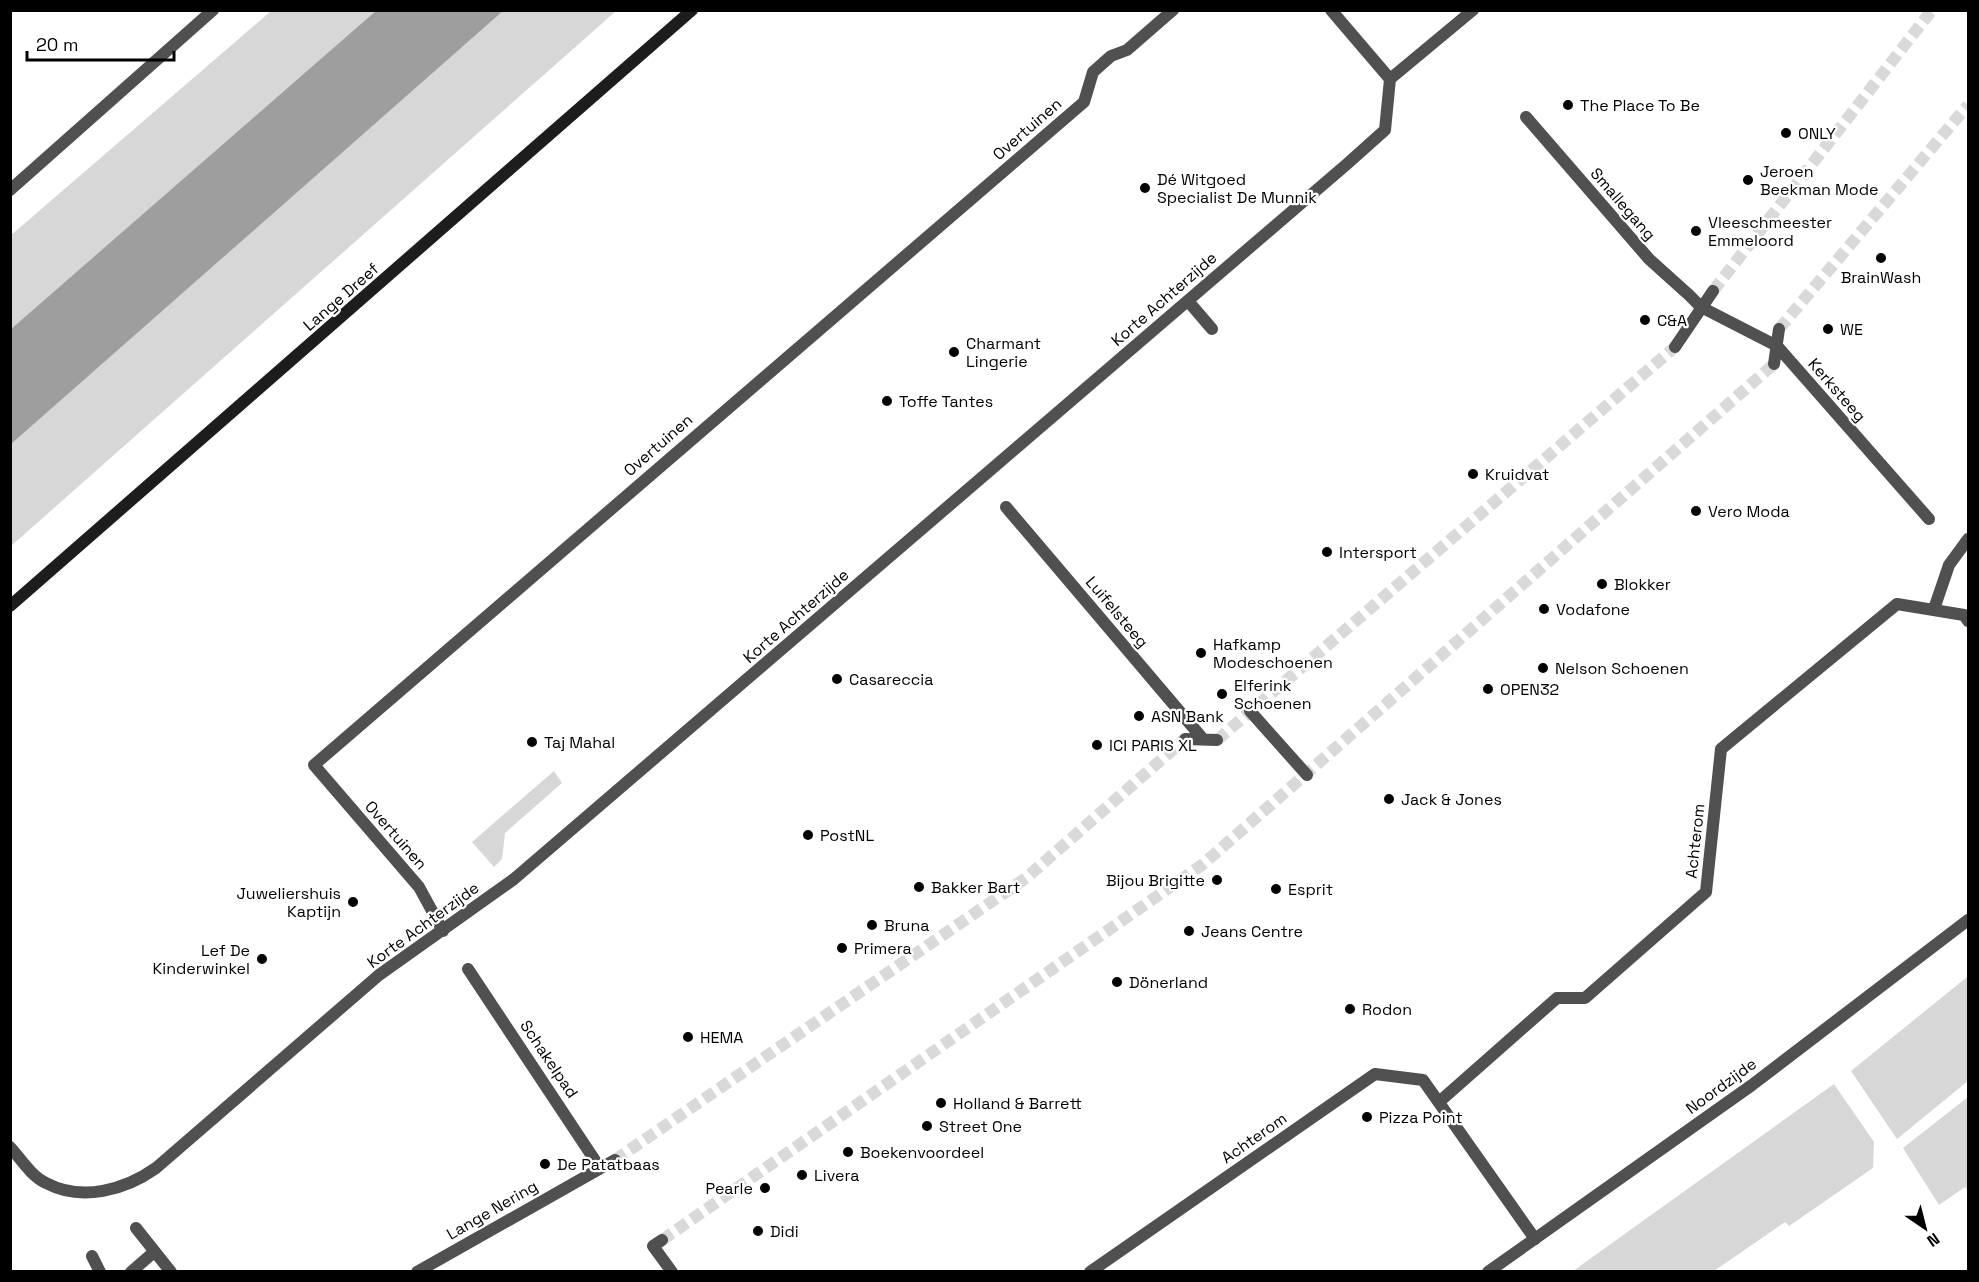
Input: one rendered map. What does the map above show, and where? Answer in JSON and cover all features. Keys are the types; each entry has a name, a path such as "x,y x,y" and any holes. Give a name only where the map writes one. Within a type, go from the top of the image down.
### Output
{"main road":[{"name":"Lange Dreef","path":"10,606 692,10"}],"street":[{"path":"10,190 213,10"},
{"name":"Overtuinen","path":"443,931 418,887 314,765 1084,102 1093,72 1111,56 1127,50 1173,10"},
{"path":"1331,10 1390,79 1473,10"},
{"name":"Korte Achterzijde","path":"10,1147 33,1174 47,1184 86,1191 123,1187 156,1168 379,975 514,879 1385,130 1390,79"},
{"name":"Smallegang","path":"1526,117 1649,259 1701,306"},
{"path":"1676,347 1713,291"},
{"path":"1188,301 1212,329"},
{"name":"Kerksteeg","path":"1701,306 1776,346 1929,519"},
{"path":"1774,364 1779,329"},
{"name":"Luifelsteeg","path":"1005,507 1203,739"},
{"path":"1934,609 1950,565 1968,539"},
{"name":"Achterom","path":"1439,1102 1557,998 1585,998 1706,892 1721,749 1897,604 1964,615 1968,621"},
{"path":"1250,711 1307,775"},
{"path":"1185,739 1217,740"},
{"name":"Noordzijde","path":"1488,1272 1752,1085 1968,920"},
{"name":"Schakelpad","path":"468,969 600,1168"},
{"name":"Achterom","path":"1090,1272 1375,1074 1423,1080 1535,1239"},
{"name":"Lange Nering","path":"417,1272 615,1160"},
{"path":"136,1228 171,1272"},
{"path":"658,1243 672,1272"},
{"path":"131,1272 154,1252"},
{"path":"92,1256 99,1271"}],"shaded area":[{"path":"377,10 503,11 11,444 11,329"},
{"path":"271,11 377,11 11,329 10,236"},
{"path":"503,11 616,11 11,546 10,444"},
{"path":"554,771 562,783 505,833 502,859 494,867 472,842"},
{"path":"1967,977 1968,1081 1897,1139 1851,1071"},
{"path":"1834,1084 1874,1142 1873,1168 1789,1226 1785,1222 1714,1271 1573,1271"},
{"path":"1968,1097 1968,1191 1965,1187 1939,1205 1903,1148"}],"tunnel":[{"path":"1713,291 1932,10"},
{"path":"1779,329 1968,105"},
{"path":"1217,740 1675,347"},
{"path":"662,1240 1202,865 1774,364"},
{"path":"615,1160 1026,878 1185,739"}],"place":[{"name":"The Place To Be","path":"1568,105"},
{"name":"ONLY","path":"1786,133"},
{"name":"Jeroen Beekman Mode","path":"1748,180"},
{"name":"Dé Witgoed Specialist De Munnik","path":"1145,188"},
{"name":"Vleeschmeester Emmeloord","path":"1696,231"},
{"name":"BrainWash","path":"1881,258"},
{"name":"C&A","path":"1645,320"},
{"name":"WE","path":"1828,329"},
{"name":"Charmant Lingerie","path":"954,352"},
{"name":"Toffe Tantes","path":"887,401"},
{"name":"Kruidvat","path":"1473,474"},
{"name":"Vero Moda","path":"1696,511"},
{"name":"Intersport","path":"1327,552"},
{"name":"Blokker","path":"1602,584"},
{"name":"Vodafone","path":"1544,609"},
{"name":"Hafkamp Modeschoenen","path":"1201,653"},
{"name":"Nelson Schoenen","path":"1543,668"},
{"name":"Casareccia","path":"837,679"},
{"name":"OPEN32","path":"1488,689"},
{"name":"Elferink Schoenen","path":"1222,694"},
{"name":"ASN Bank","path":"1139,716"},
{"name":"Taj Mahal","path":"532,742"},
{"name":"ICI PARIS XL","path":"1097,745"},
{"name":"Jack & Jones","path":"1389,799"},
{"name":"PostNL","path":"808,835"},
{"name":"Bijou Brigitte","path":"1217,880"},
{"name":"Bakker Bart","path":"919,887"},
{"name":"Esprit","path":"1276,889"},
{"name":"Juweliershuis Kaptijn","path":"353,902"},
{"name":"Bruna","path":"872,925"},
{"name":"Jeans Centre","path":"1189,931"},
{"name":"Primera","path":"842,948"},
{"name":"Lef De Kinderwinkel","path":"262,959"},
{"name":"Dönerland","path":"1117,982"},
{"name":"Rodon","path":"1350,1009"},
{"name":"HEMA","path":"688,1037"},
{"name":"Holland & Barrett","path":"941,1103"},
{"name":"Pizza Point","path":"1367,1117"},
{"name":"Street One","path":"927,1126"},
{"name":"Boekenvoordeel","path":"848,1152"},
{"name":"De Patatbaas","path":"545,1164"},
{"name":"Livera","path":"802,1175"},
{"name":"Pearle","path":"765,1188"},
{"name":"Didi","path":"758,1231"}]}
